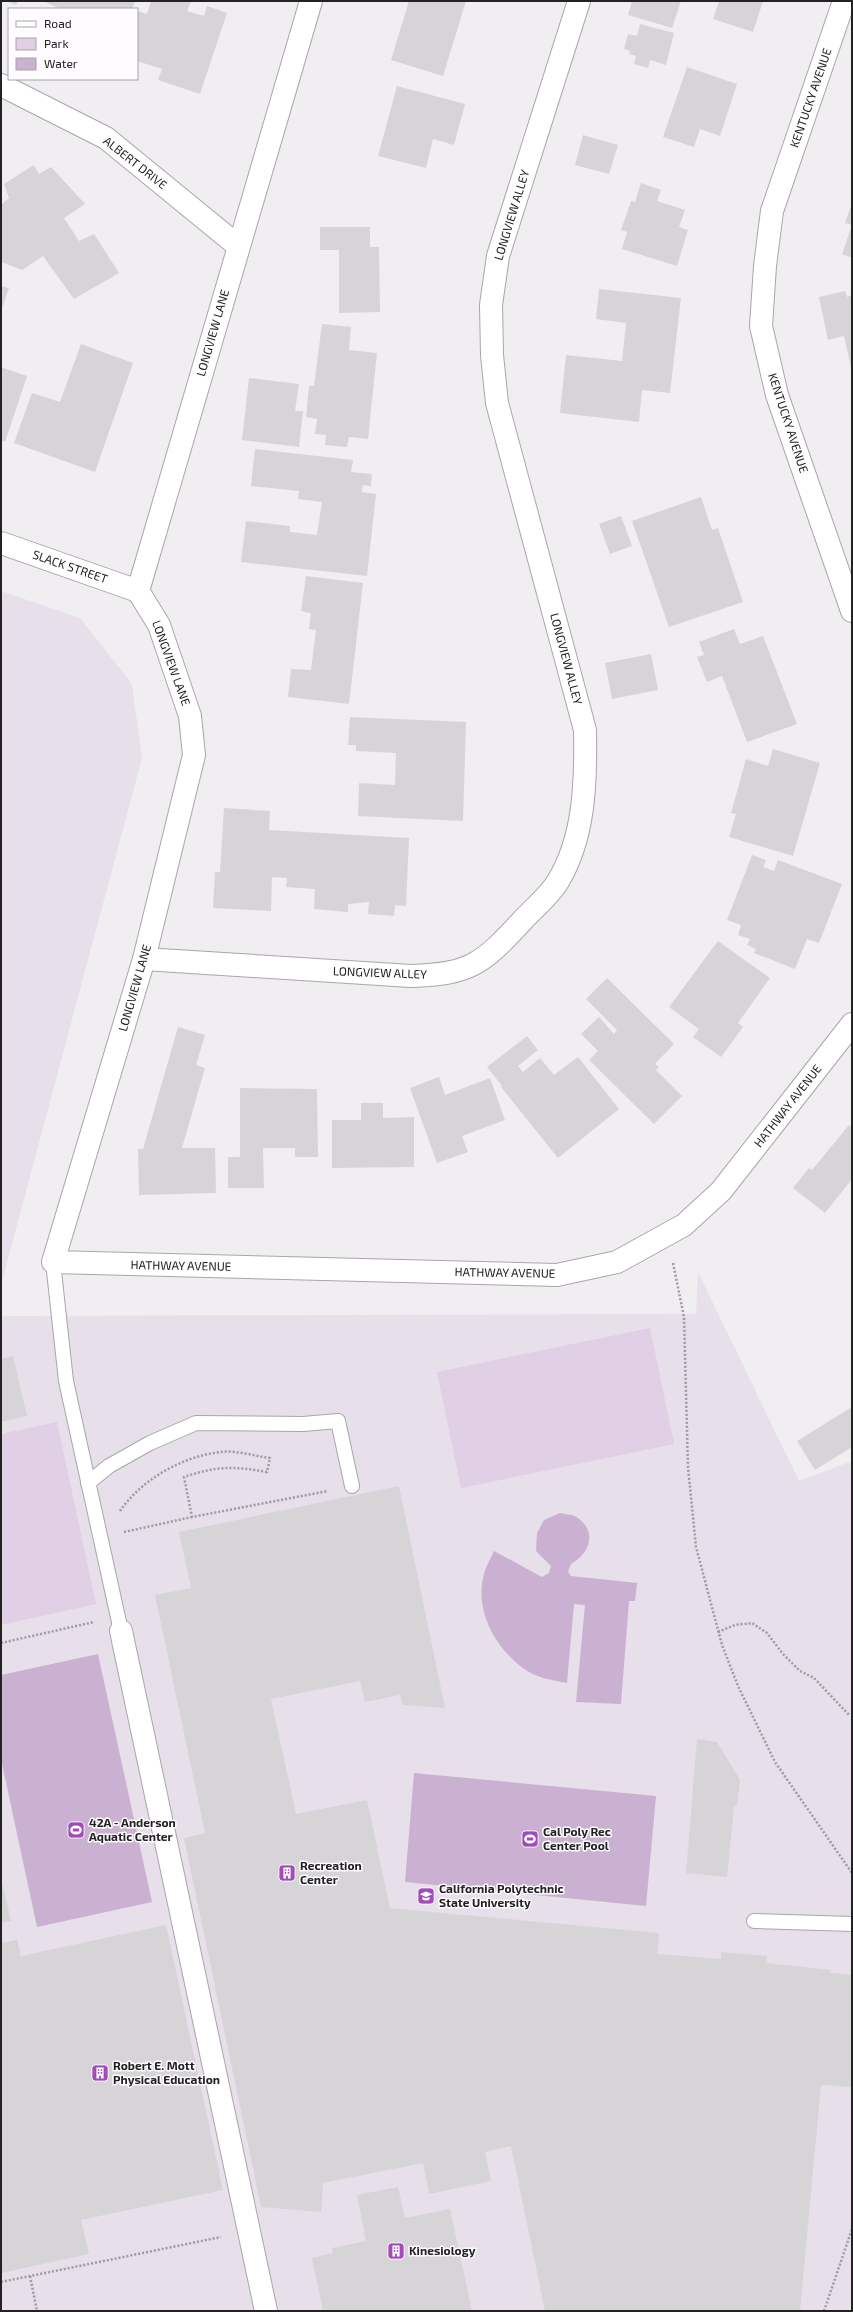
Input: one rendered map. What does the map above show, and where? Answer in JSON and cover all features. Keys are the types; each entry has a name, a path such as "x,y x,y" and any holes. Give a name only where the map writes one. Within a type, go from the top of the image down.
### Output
{"street":[{"name":"LONGVIEW LANE","path":"53,1262 144,959 194,755 190,716 160,625 138,591 311,1"},
{"name":"LONGVIEW ALLEY","path":"144,959 411,976 442,975 474,966 495,951 556,884 569,860 579,828 586,761 585,730 498,403 492,355 491,305 498,256 579,1"},
{"name":"KENTUCKY AVENUE","path":"844,1 772,211 765,266 761,326 777,395 852,611"},
{"name":"ALBERT DRIVE","path":"1,85 106,138 238,246"},
{"name":"SLACK STREET","path":"1,543 138,591"},
{"name":"HATHWAY AVENUE","path":"53,1262 557,1275 617,1262 684,1225 721,1191 852,1024"},
{"path":"120,1623 266,2311"}],"lane":[{"path":"53,1262 66,1381 100,1541 120,1623"},
{"path":"88,1483 109,1466 150,1443 196,1423 304,1424 338,1421 352,1486"},
{"path":"754,1922 852,1924"}],"path":[{"path":"667,1235 684,1317 688,1467 696,1546 718,1632 738,1686 775,1762 852,1873"},
{"path":"100,1541 120,1533 116,1516 148,1480 178,1464 221,1452 270,1458 267,1472 236,1467 215,1468 184,1477 192,1518"},
{"path":"133,1531 352,1486"},
{"path":"1,1643 120,1623"},
{"path":"718,1632 735,1625 752,1623 767,1633 783,1654 800,1671 814,1678 850,1716"},
{"path":"824,2311 852,2229"},
{"path":"1,2282 249,2232"},
{"path":"30,2276 37,2311"}],"shaded area":[{"path":"1,591 80,618 132,684 142,758 1,1285"},
{"name":"California Polytechnic State University","path":"698,1272 799,1481 852,1461 852,2311 1,2311 1,1316 696,1314"}],"green space":[{"path":"650,1328 674,1444 461,1488 437,1372"},
{"path":"57,1422 96,1604 1,1625 1,1434"}],"water":[{"path":"560,1513 572,1515 578,1518 588,1530 589,1543 582,1555 571,1564 568,1572 571,1576 637,1583 635,1601 629,1601 621,1704 576,1702 585,1605 574,1604 567,1683 549,1680 523,1668 504,1650 489,1627 482,1601 482,1588 485,1571 494,1551 542,1577 549,1573 551,1566 536,1551 537,1533 544,1520"},
{"name":"42A - Anderson Aquatic Center","path":"98,1654 152,1902 37,1927 1,1759 1,1675"},
{"name":"Cal Poly Rec Center Pool","path":"414,1773 656,1796 646,1906 405,1882"}],"building":[{"path":"7,1 18,1 16,5"},
{"path":"43,1 135,1 132,8 59,8"},
{"path":"151,1 191,1 187,11 204,16 207,6 227,13 200,94 158,80 162,69 138,61 138,11 147,14"},
{"path":"409,1 466,1 443,76 391,60"},
{"path":"632,1 681,1 672,28 628,15"},
{"path":"719,1 763,1 753,32 713,19"},
{"path":"640,24 674,33 666,65 650,60 648,68 634,64 636,56 629,54 630,51 624,49 628,34 637,36"},
{"path":"687,67 737,84 720,136 700,129 694,147 663,137"},
{"path":"397,86 465,104 454,145 433,139 426,168 378,156"},
{"path":"583,135 618,145 609,174 575,165"},
{"path":"34,165 39,174 51,167 85,204 64,218 79,241 94,234 119,273 74,299 43,256 22,270 1,262 1,205 9,198 4,184"},
{"path":"641,183 661,190 657,201 685,210 679,227 688,230 677,266 622,249 627,232 621,230 631,201 635,202"},
{"path":"852,203 852,225 845,223"},
{"path":"852,225 852,258 842,254"},
{"path":"320,227 370,227 370,247 379,247 380,312 339,313 339,250 320,250"},
{"path":"1,286 9,288 1,311"},
{"path":"599,289 681,298 670,393 642,390 639,422 560,413 566,355 622,361 626,323 596,319"},
{"path":"845,291 847,297 852,295 851,368 844,336 828,340 819,297"},
{"path":"322,324 351,327 349,350 377,353 368,439 349,437 347,447 325,445 326,435 315,434 317,419 306,417 309,386 314,386"},
{"path":"81,344 133,363 95,472 14,443 32,393 60,402"},
{"path":"1,367 27,376 5,442 1,440"},
{"path":"249,378 299,384 295,411 303,411 299,447 242,440"},
{"path":"255,449 353,460 351,472 372,474 371,486 363,485 362,492 376,494 367,576 241,562 246,521 290,526 290,532 317,535 322,502 298,499 299,491 251,486"},
{"path":"701,497 712,530 718,528 743,602 669,627 632,521"},
{"path":"621,516 632,546 610,554 599,524"},
{"path":"306,576 363,583 349,704 288,697 291,669 311,670 316,630 309,629 311,613 301,611"},
{"path":"734,629 740,644 763,636 797,724 747,742 722,676 707,682 697,657 704,655 699,642"},
{"path":"651,654 658,690 612,699 605,663"},
{"path":"350,717 466,722 463,821 358,816 359,783 395,785 396,753 356,751 356,745 348,745"},
{"path":"773,749 820,763 793,856 729,837 736,814 731,813 746,759 768,766"},
{"path":"224,808 270,811 269,830 409,838 406,906 395,905 394,916 368,914 369,902 348,904 348,912 314,909 315,889 286,887 287,878 272,877 271,911 213,908 215,872 220,872"},
{"path":"752,855 766,860 763,867 774,871 778,860 842,884 819,943 807,939 795,969 754,953 756,949 747,945 750,939 738,935 741,925 727,920"},
{"path":"718,941 770,978 738,1023 743,1027 721,1057 693,1037 699,1029 669,1007"},
{"path":"607,978 674,1044 655,1064 659,1067 656,1070 682,1096 654,1124 589,1060 598,1051 581,1034 599,1017 614,1034 617,1030 586,999"},
{"path":"178,1027 205,1035 196,1065 205,1068 182,1148 215,1148 216,1193 139,1195 138,1149 143,1149"},
{"path":"527,1036 538,1050 518,1066 523,1072 540,1058 554,1075 578,1057 619,1109 558,1158 501,1087 502,1086 487,1067"},
{"path":"439,1077 445,1095 490,1078 505,1120 462,1136 468,1152 437,1163 410,1088"},
{"path":"240,1088 317,1089 318,1157 295,1157 295,1148 263,1148 264,1188 228,1188 228,1157 240,1157"},
{"path":"361,1103 383,1103 383,1118 414,1117 414,1167 332,1168 332,1120 361,1120"},
{"path":"849,1125 852,1127 852,1179 825,1213 793,1188 809,1168 812,1170"},
{"path":"13,1356 27,1416 1,1422 1,1359"},
{"path":"852,1407 852,1447 815,1470 797,1441"},
{"name":"Recreation Center","path":"399,1486 445,1708 403,1705 400,1695 365,1702 360,1681 271,1699 296,1814 367,1800 390,1908 659,1933 657,1954 721,1959 721,1952 767,1956 766,1963 831,1970 830,1973 852,1975 852,2087 821,2085 800,2311 545,2311 511,2146 485,2152 491,2181 429,2194 423,2163 323,2183 321,2212 261,2207 184,1838 205,1833 155,1595 191,1588 179,1532"},
{"path":"697,1739 717,1742 740,1780 737,1805 734,1807 727,1877 686,1873"},
{"path":"1,1878 11,1921 1,1923"},
{"name":"Robert E. Mott Physical Education","path":"166,1925 223,2190 81,2220 89,2254 1,2273 1,1943 17,1940 21,1956"},
{"name":"Kinesiology","path":"398,2187 405,2218 450,2209 472,2311 323,2311 312,2258 333,2253 332,2248 366,2241 357,2195"}],"place":[{"name":"42A - Anderson Aquatic Center","path":"76,1830"},
{"name":"Cal Poly Rec Center Pool","path":"530,1839"},
{"name":"Recreation Center","path":"287,1873"},
{"name":"California Polytechnic State University","path":"426,1896"},
{"name":"Robert E. Mott Physical Education","path":"100,2073"},
{"name":"Kinesiology","path":"396,2251"}]}
